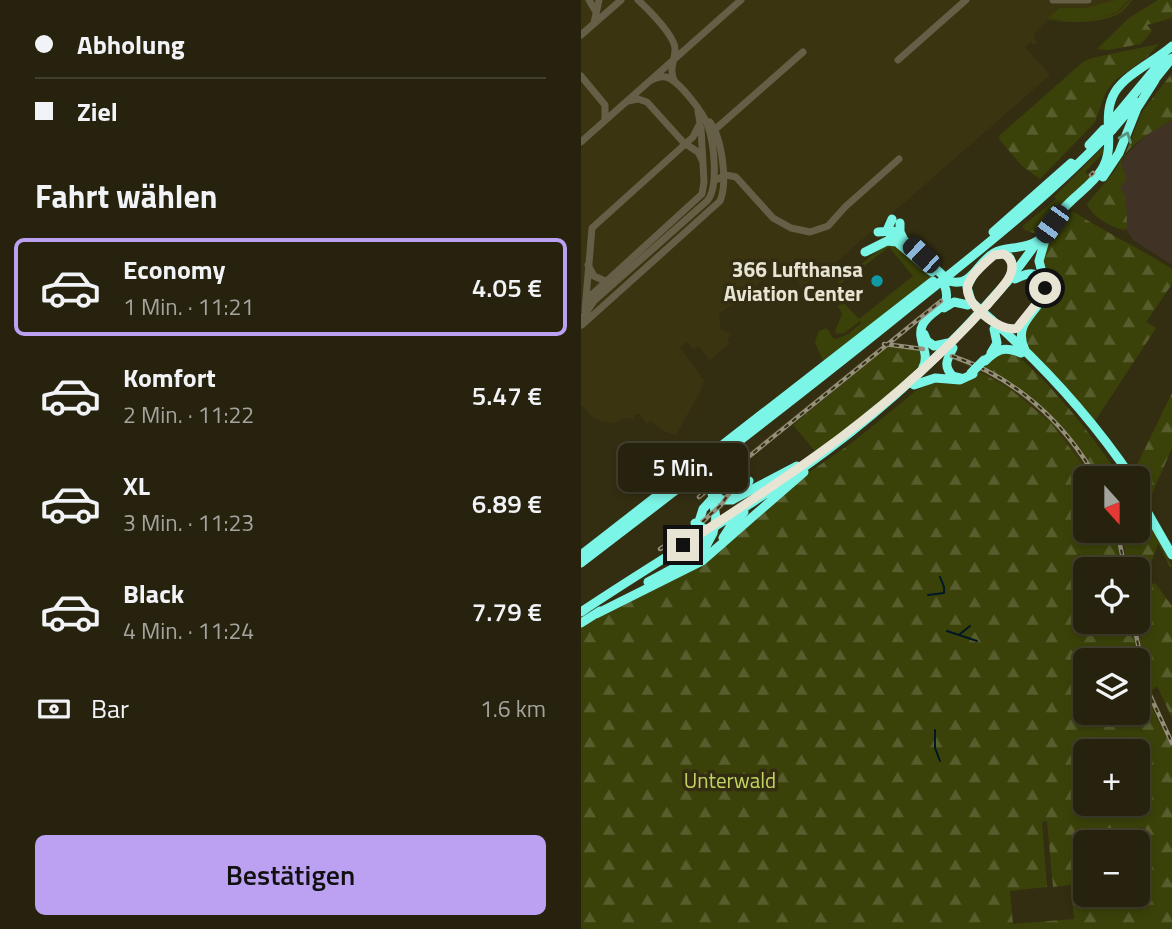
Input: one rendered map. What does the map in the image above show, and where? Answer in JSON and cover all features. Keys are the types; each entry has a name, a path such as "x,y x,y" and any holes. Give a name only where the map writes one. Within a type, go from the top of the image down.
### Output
{"highway":[{"path":"581,555 996,230 1108,129 1172,47"},
{"path":"581,614 683,545 744,512 804,472 859,432 953,348 1012,279 1063,209 1100,173 1107,160 1109,148 1107,114 1113,95 1125,80 1172,47"},
{"path":"1054,224 1100,181 1111,166 1122,147 1140,102 1172,58"},
{"path":"581,563 822,377 1018,220 1059,184 1155,80"},
{"path":"889,232 896,221 900,240"},
{"path":"878,232 889,232 900,240 1024,353 1071,405 1119,466"},
{"path":"949,285 966,281 995,252 1021,248 1043,239"},
{"path":"1024,353 1021,329 1047,291 1039,261 1043,239"},
{"path":"865,252 883,243 900,240"},
{"path":"971,305 968,282 994,255 1004,254 1011,259 1012,279"},
{"path":"581,614 824,453 912,384 1012,279 1028,273 1038,275 1044,282 1044,293 1017,328 1007,330 993,325"},
{"path":"912,384 926,359 922,326 945,303 949,285"},
{"path":"957,337 944,345 934,346 925,339 923,330 929,320 949,304 956,301 971,305"},
{"path":"985,361 996,346 993,325"},
{"path":"953,348 946,362 948,372 959,378 972,373"},
{"path":"912,384 931,379 960,380 1000,349 1024,353"},
{"path":"693,468 712,492 730,501 824,453"},
{"path":"596,614 702,561 804,472"},
{"path":"746,493 734,494 731,485 737,480 749,481"},
{"path":"581,623 694,557 713,533 712,492"},
{"path":"683,545 696,531 702,509 712,492"},
{"path":"1150,508 1172,545"},
{"path":"662,575 702,557 724,537 744,512"},
{"path":"1150,517 1172,555"},
{"path":"695,523 702,525 706,531 704,545"}],"shaded area":[{"path":"581,0 1132,0 1119,14 1080,22 1048,20 1035,33 1034,39 1037,42 1034,45 1031,42 1025,47 1050,75 816,280 801,289 797,276 778,270 774,274 771,272 736,304 719,314 721,330 732,334 727,339 730,343 710,360 698,346 693,350 687,342 680,348 704,380 676,435 665,432 650,421 647,424 640,414 635,414 634,419 625,418 613,423 594,419 581,407"},
{"path":"1172,120 1172,265 1133,240 1126,229 1125,202 1113,188 1125,156 1150,132"},
{"path":"882,350 725,478 700,502 695,493 874,351"},
{"path":"953,355 997,374 1035,401 1070,436 1090,466 1083,466 1065,441 982,373 950,358"},
{"path":"1134,634 1139,634 1141,648 1136,648"},
{"path":"1150,687 1172,737 1172,747 1150,701"}],"green space":[{"path":"1116,0 1128,0 1117,12 1091,20 1118,13 1132,0 1125,9 1113,17 1095,21 1075,22 1047,20 1064,21 1048,18 1060,8 1086,8"},
{"path":"1158,0 1172,0 1172,18 1147,25 1152,31 1141,44 1108,50 1097,49 1129,18"},
{"path":"1159,44 1147,57 1114,81 1105,94 1095,122 1040,179 1022,166 999,139 1000,135 1083,62"},
{"path":"1172,73 1172,120 1143,138 1124,157 1122,165 1127,179 1120,187 1126,197 1127,226 1125,230 1114,227 1098,217 1087,204 1114,172 1126,152 1142,112"},
{"path":"1106,144 1104,152 1085,172 1090,178 1038,235 1023,229 1023,226 1056,199 1054,197"},
{"path":"1072,211 1172,269 1172,284 1146,322 1156,328 1095,421 1025,345 1023,332 1050,293 1050,282 1044,266 1046,251"},
{"path":"893,244 931,277 825,361 815,342 819,331 827,328 833,338 837,339 861,323 860,321 844,333 837,334 835,331 842,314 838,306 843,302 859,319 913,276 889,247 840,284 838,282 884,246"},
{"path":"889,345 924,350 925,359 890,396 816,452 793,425"},
{"path":"998,352 1013,352 1057,395 1112,466 1091,466 1063,428 1034,400 983,367"},
{"name":"Unterwald","path":"978,371 1010,389 1051,423 1084,466 1073,466 1073,543 1117,543 1120,557 1073,557 1073,634 1134,634 1136,648 1073,648 1073,725 1150,725 1150,701 1172,747 1172,929 581,929 581,627 597,616 683,574 798,480 853,442 917,390 933,383 961,384","holes":["1047,821 1053,887 1071,885 1074,919 1013,924 1010,891 1047,887 1042,822"]},
{"path":"1172,393 1172,448 1151,496 1150,466 1136,466"},
{"path":"1150,521 1172,567 1158,543 1150,566 1150,557 1126,557 1123,543 1150,543"},
{"path":"1155,583 1172,606 1172,718 1157,686 1151,691 1150,648 1141,648 1138,634 1150,634 1150,585"},
{"path":"1037,796 1039,818 1019,820 1014,808 1016,797"}],"waterway":[{"path":"928,595 944,593 940,577"},
{"path":"960,634 970,626"},
{"path":"947,631 977,641"},
{"path":"935,730 935,748 940,761"}],"taxiway":[{"path":"589,0 596,12"},
{"path":"594,23 599,0"},
{"path":"581,35 621,0"},
{"path":"638,0 671,37 675,49 672,70 675,82"},
{"path":"581,142 741,0"},
{"path":"898,60 966,0"},
{"path":"1053,0 1088,0"},
{"path":"711,133 803,52"},
{"path":"581,76 605,105 605,119"},
{"path":"581,320 594,301 711,195 713,154 706,121 690,98 671,79 662,77 650,81"},
{"path":"628,101 638,99 647,102 684,143 698,152 702,160"},
{"path":"585,310 592,228 693,137 700,123 698,111"},
{"path":"582,325 720,201 722,161 718,139 710,122"},
{"path":"587,299 702,194 704,182 701,128"},
{"path":"718,179 726,175 736,177 773,218 791,228 810,232 828,226 845,207 899,159"},
{"path":"588,265 594,276 607,282"}],"railway":[{"path":"699,497 941,301"},
{"path":"884,344 923,349"},
{"path":"952,356 996,376 1035,404 1069,438 1089,466"},
{"path":"660,549 701,523 721,505 744,472"},
{"path":"1120,543 1123,557"},
{"path":"1136,634 1148,691 1172,743"}],"place":[{"name":"366 Lufthansa Aviation Center","path":"877,281"}],"route":[{"path":"683,545 799,471 911,382 957,337 973,320 986,306 988,304 1009,279 1013,267 1011,259 1004,254 994,255 970,279 967,290 971,301 975,305 992,320 998,326 1013,330 1022,324 1045,288"}]}
